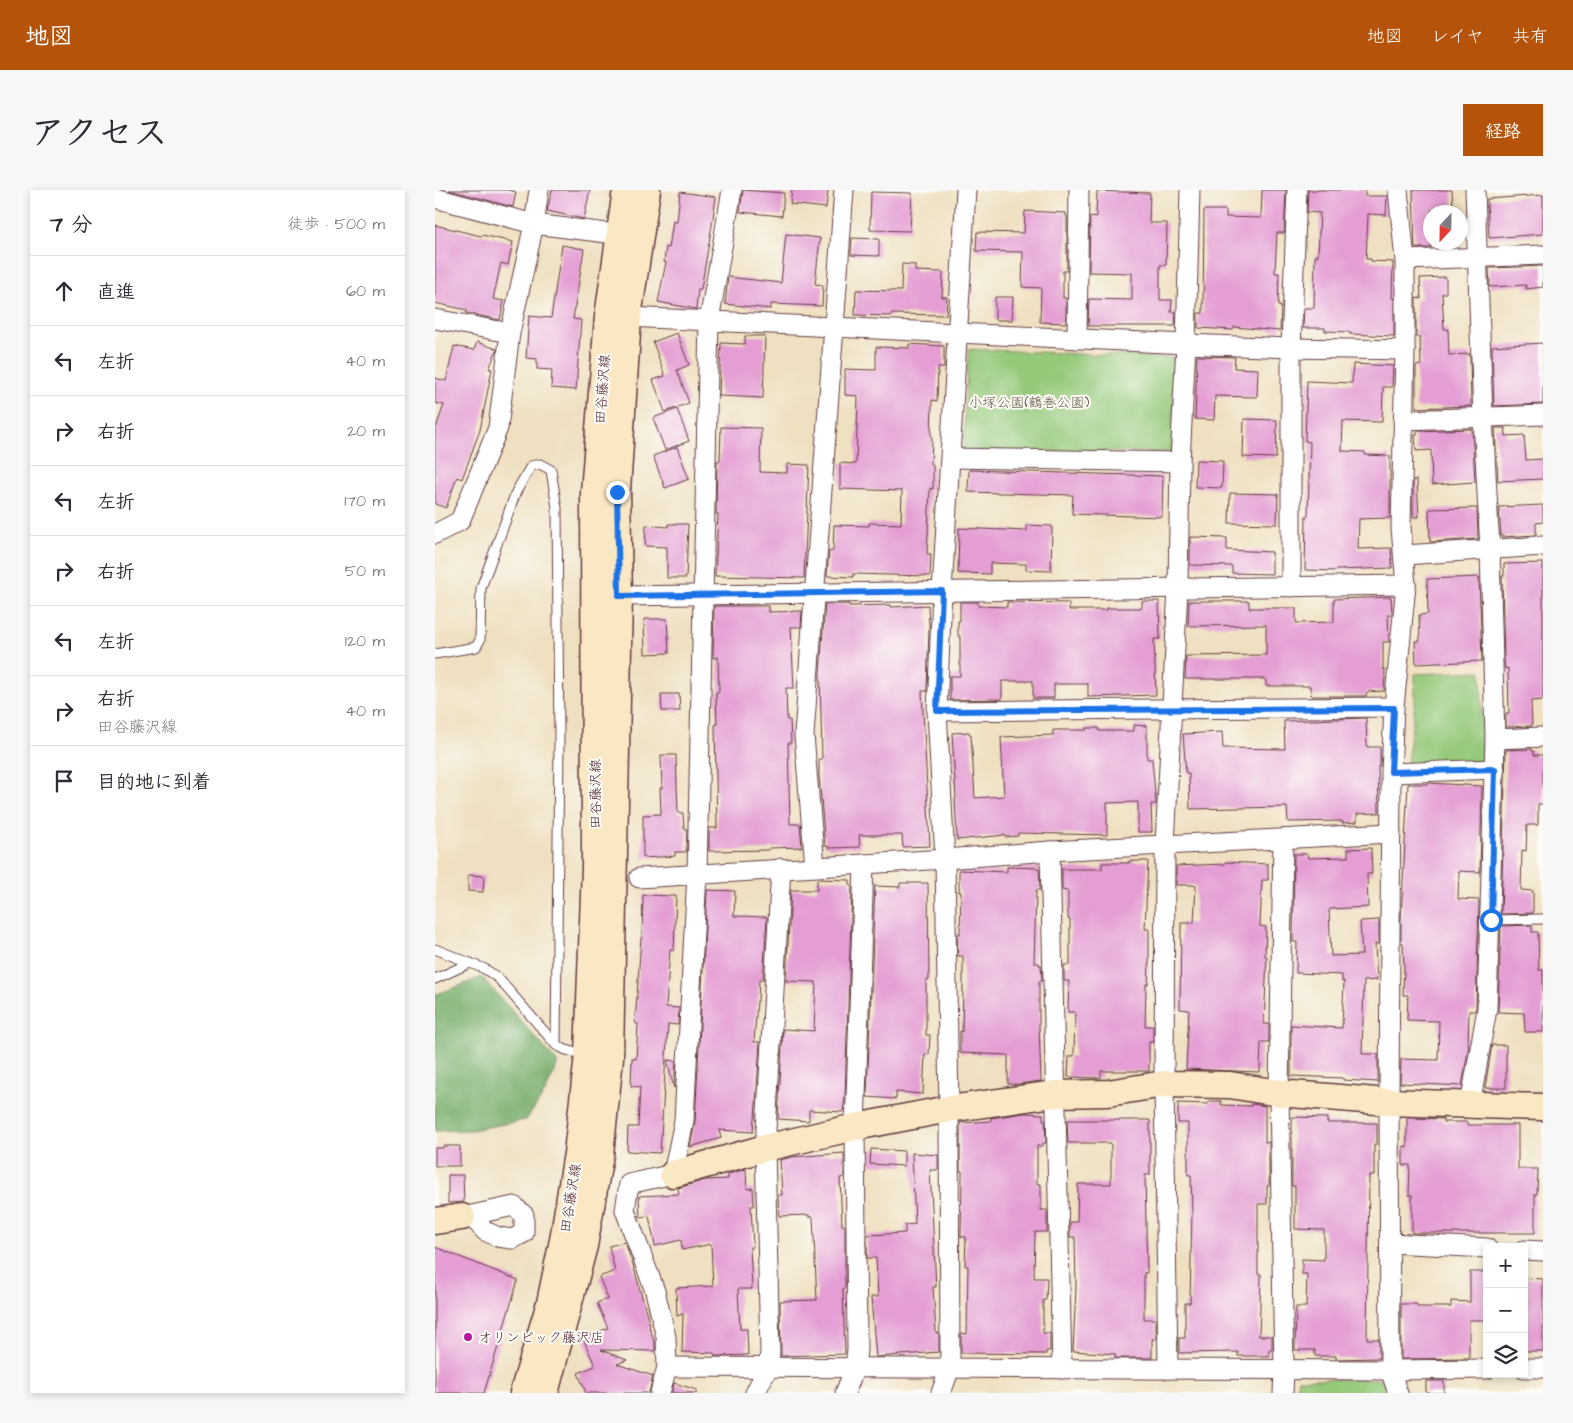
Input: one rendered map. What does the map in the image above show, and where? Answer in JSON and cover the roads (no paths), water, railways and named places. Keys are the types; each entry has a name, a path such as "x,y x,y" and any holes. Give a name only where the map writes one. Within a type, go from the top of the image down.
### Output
{"main road":[{"path":"613,190 607,233 618,317"},
{"name":"田谷藤沢線","path":"545,1393 584,1246 599,1155 610,1058 619,596 617,492 618,317 626,190"},
{"name":"田谷藤沢線","path":"523,1393 550,1303 559,1258 577,1153 588,1055 595,867 594,492 618,317 647,190"},
{"path":"618,317 650,243 660,190"},
{"path":"673,1174 765,1148 855,1127 949,1109 1055,1094 1108,1093 1165,1084 1230,1085 1279,1093 1389,1102 1543,1107"},
{"path":"435,1221 462,1218"}],"street":[{"path":"435,534 460,521 497,428 510,333 534,224 539,190"},
{"path":"660,1393 667,1367 666,1337 655,1291 625,1210 629,1184 673,1174 684,1122 697,874 709,322 732,190"},
{"path":"815,867 804,735 844,190"},
{"path":"941,1393 950,1368 949,1109 945,859 937,711 942,591 966,190"},
{"path":"1077,339 1079,190"},
{"path":"1168,1369 1165,845 1178,588 1180,462 1186,344 1190,190"},
{"path":"1291,587 1291,348 1297,190"},
{"path":"1398,190 1405,260 1401,528 1406,586 1394,708 1391,772 1389,1102 1390,1370 1398,1393"},
{"path":"1469,1105 1487,1009 1495,769 1490,550 1475,190"},
{"path":"435,198 534,224 607,233"},
{"path":"1405,260 1543,255"},
{"path":"618,317 1186,344 1405,350"},
{"path":"435,319 510,333"},
{"path":"1403,420 1543,415"},
{"path":"951,458 1180,462"},
{"path":"1404,555 1543,546"},
{"path":"619,596 1406,586"},
{"path":"937,711 1394,708"},
{"path":"1495,739 1543,737"},
{"path":"1391,772 1495,769"},
{"path":"639,878 1050,851 1391,833"},
{"path":"1283,839 1279,1093 1283,1393"},
{"path":"1050,851 1062,1369"},
{"path":"845,1393 855,1368 857,1350 855,1127 864,864"},
{"path":"755,1393 768,1368 770,1353 765,1148 781,868"},
{"path":"1390,1243 1483,1248"},
{"path":"1528,1250 1543,1251"},
{"path":"667,1367 1483,1369"},
{"path":"1528,1368 1543,1368"}],"lane":[{"path":"435,654 476,647 480,640 481,588 516,492 531,466 540,464 551,470 557,508 559,721 555,1045"},
{"path":"1491,920 1543,919"},
{"path":"435,949 485,969 498,978 555,1045 566,1050 588,1055"},
{"path":"435,979 470,963"}],"place":[{"name":"オリンピック藤沢店","path":"468,1337"}],"park label":[{"name":"小塚公園(鶴巻公園)","path":"1029,402"}]}
